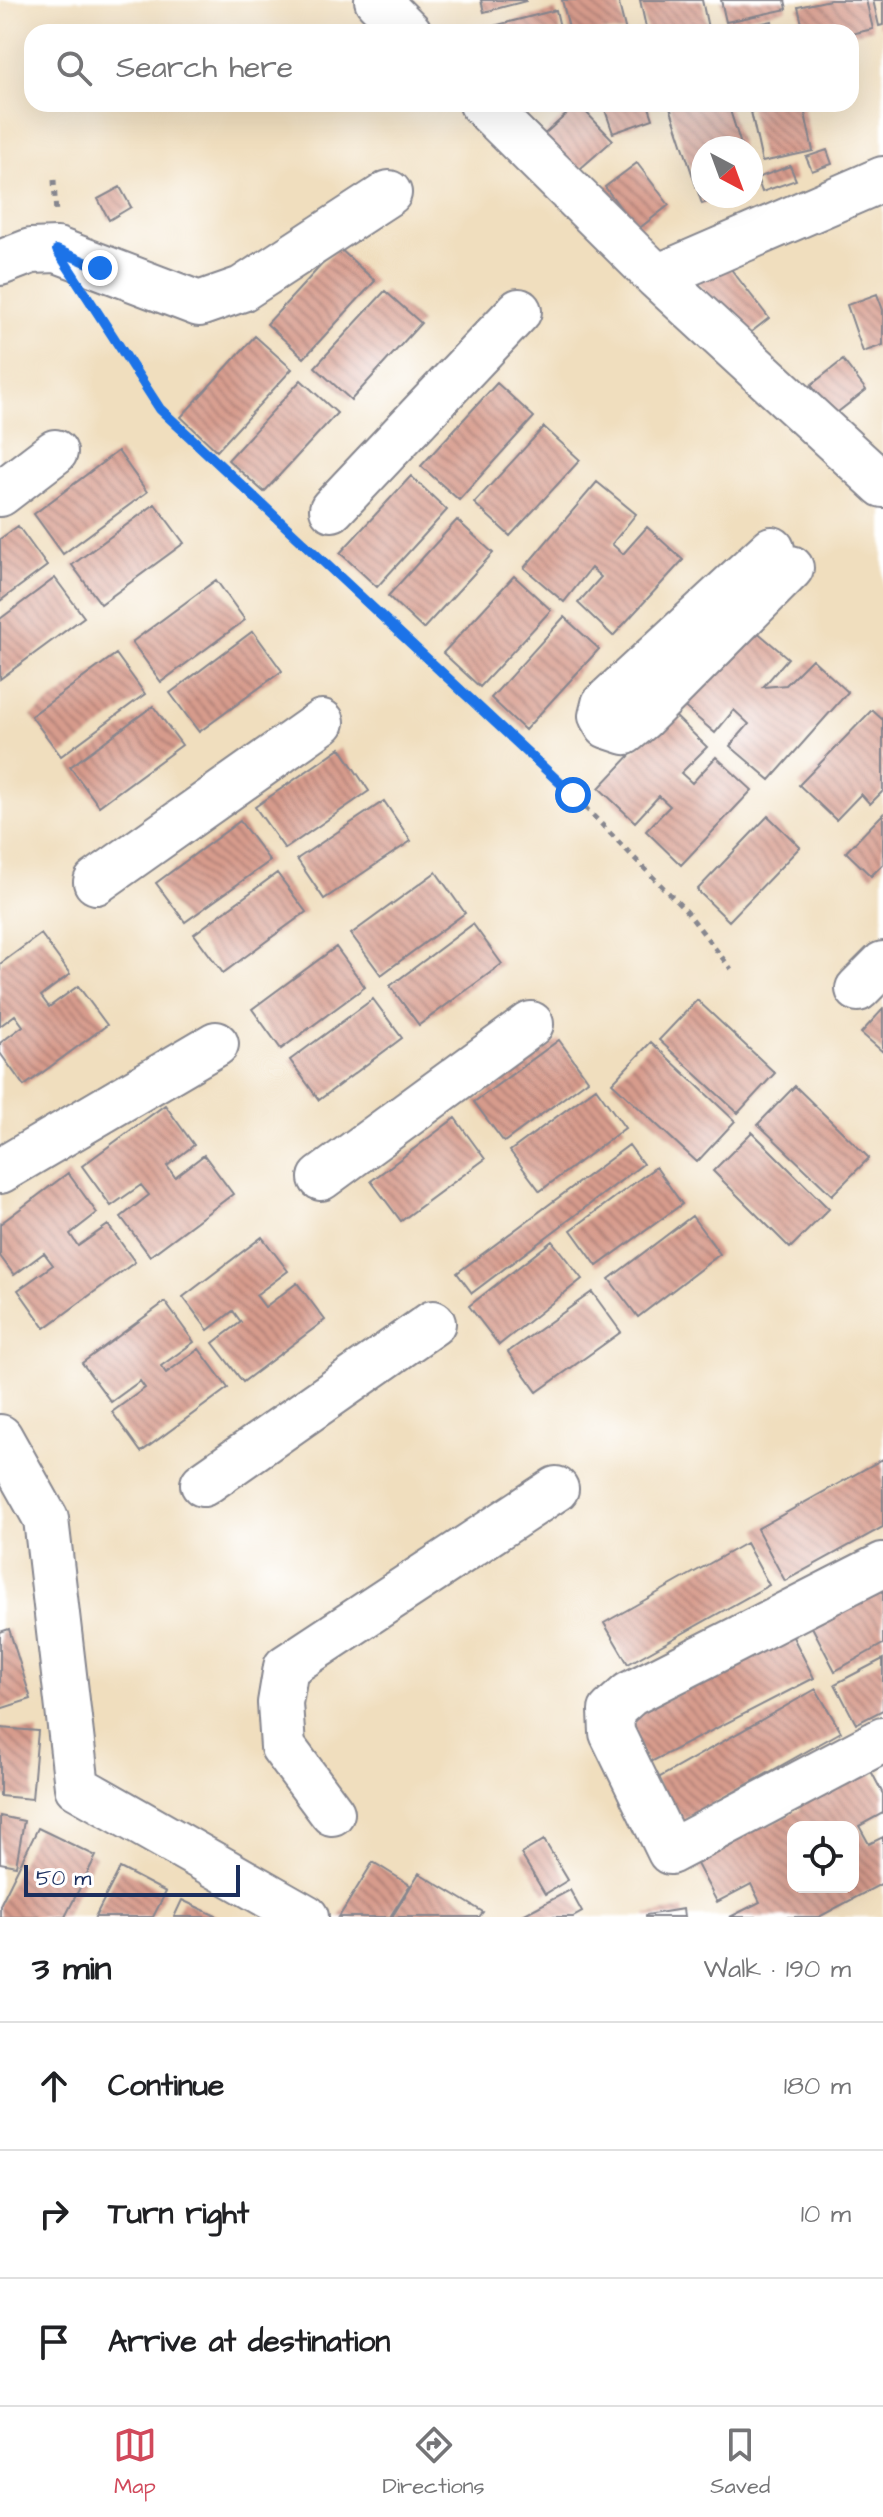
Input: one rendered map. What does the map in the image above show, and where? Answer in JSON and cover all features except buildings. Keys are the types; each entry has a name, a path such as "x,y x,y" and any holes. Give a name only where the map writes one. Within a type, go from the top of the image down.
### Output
{"street":[{"path":"377,0 401,24"},
{"path":"490,112 657,277 883,485"},
{"path":"657,277 883,179"},
{"path":"0,263 31,251 57,250 199,304 242,289 389,193"},
{"path":"332,509 519,311"},
{"path":"0,494 55,452"},
{"path":"96,882 322,722"},
{"path":"321,1178 531,1024"},
{"path":"0,1149 207,1033 0,1171"},
{"path":"203,1484 433,1323"},
{"path":"0,1437 46,1519 77,1787 306,1917"},
{"path":"332,1813 283,1747 280,1703 286,1667 556,1489"},
{"path":"883,1565 630,1694 611,1711 612,1733 670,1852 883,1740"}],"path":[{"path":"54,180 57,250 160,409 573,795 687,912 731,969"}],"route":[{"path":"100,268 57,250 160,409 573,795"}]}
